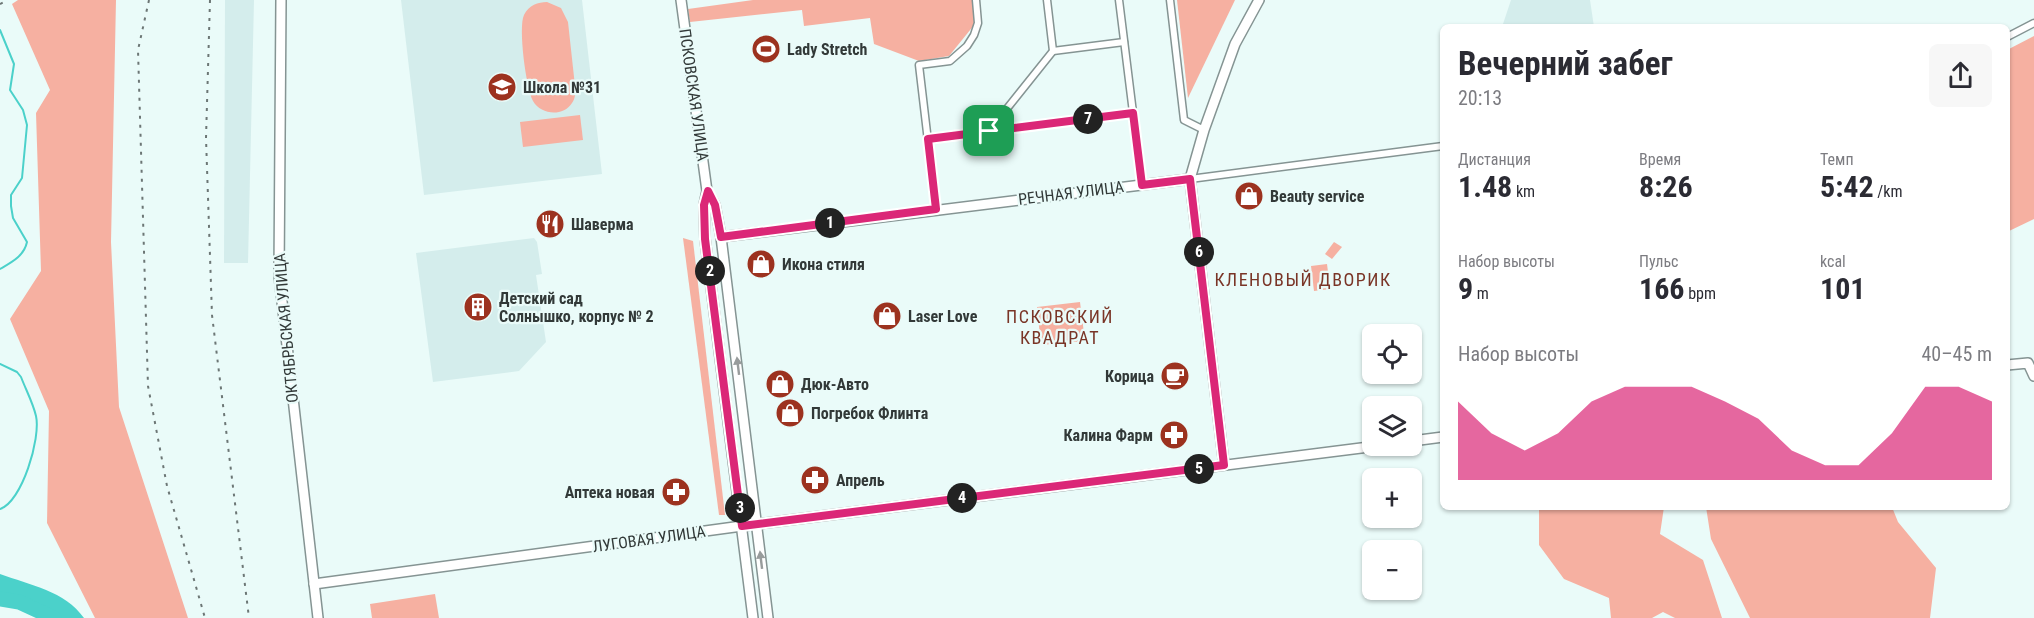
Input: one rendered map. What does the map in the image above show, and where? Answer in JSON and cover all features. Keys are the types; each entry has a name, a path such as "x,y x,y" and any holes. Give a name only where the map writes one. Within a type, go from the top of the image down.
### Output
{"main road":[{"name":"ОКТЯБРЬСКАЯ УЛИЦА","path":"280,0 279,274 318,618"},
{"name":"ПСКОВСКАЯ УЛИЦА","path":"681,0 708,191 715,205 732,315 768,618"},
{"path":"1224,465 1190,179 1204,130 1235,44 1259,0"},
{"name":"РЕЧНАЯ УЛИЦА","path":"721,237 1190,179"},
{"name":"ПСКОВСКАЯ УЛИЦА","path":"708,191 704,205 705,239 753,618"},
{"path":"716,316 723,323 728,321 732,315"},
{"path":"2010,365 2028,363 2034,376"},
{"path":"1422,440 1440,437"},
{"name":"ЛУГОВАЯ УЛИЦА","path":"314,584 757,524 1362,448"}],"street":[{"path":"936,209 920,65 950,61 967,46 975,36 978,23 976,0"},
{"path":"1047,0 1053,51"},
{"path":"1119,0 1142,185"},
{"path":"1170,0 1184,120 1204,130"},
{"path":"2010,36 2034,23"},
{"path":"989,131 1053,51 1124,42"},
{"path":"928,139 1133,113"},
{"name":"РЕЧНАЯ УЛИЦА","path":"1190,179 1440,146"}],"shaded area":[{"path":"18,0 116,0 111,242 119,407 188,618 95,618 47,523 49,411 10,319 41,271 36,113 50,90 12,4"},
{"path":"225,0 254,0 248,263 224,263"},
{"name":"Школа №31","path":"401,0 582,0 602,174 424,195"},
{"path":"753,0 972,0 975,24 949,56 919,61 874,44 870,18 804,26 802,10 690,22 688,9"},
{"path":"1177,0 1235,0 1188,98"},
{"path":"1511,0 1590,0 1594,24 1503,24"},
{"path":"547,2 561,8 568,22 575,86 575,95 568,108 552,113 537,106 530,94 522,32 522,22 528,9"},
{"path":"2034,36 2034,219 2010,231 2010,48"},
{"path":"580,115 583,140 523,147 520,122"},
{"path":"534,238 537,242 542,274 536,275 546,342 519,371 433,382 416,253"},
{"path":"683,238 693,241 725,515 719,515"},
{"path":"1334,242 1342,247 1332,259 1325,254"},
{"path":"1327,264 1330,289 1314,291 1311,266"},
{"path":"1080,302 1085,341 1041,345 1037,307"},
{"path":"1539,510 1664,510 1660,534 1703,560 1722,618 1675,618 1663,612 1652,618 1611,618 1609,598 1564,579 1539,545"},
{"path":"1706,510 1893,510 1898,522 1936,568 1930,618 1750,618 1711,539"},
{"path":"435,594 439,618 372,618 370,604"}],"water":[{"path":"0,574 57,595 67,601 84,618 47,618 27,607 0,598"}],"waterway":[{"path":"0,30 14,64 10,90 23,110 27,125 22,178 11,195 13,218 27,242 20,255 0,269"},
{"path":"0,364 17,372 21,377 35,411 37,426 33,453 22,482 16,495 0,509"},
{"path":"0,599 19,602 54,618"}],"railway":[{"path":"0,4 8,0"},
{"path":"149,0 138,50 148,386 167,486 205,618"},
{"path":"210,0 206,138 212,315 249,618"}],"place":[{"name":"Lady Stretch","path":"766,49"},
{"name":"Школа №31","path":"502,87"},
{"name":"Beauty service","path":"1249,196"},
{"name":"Шаверма","path":"550,224"},
{"name":"Икона стиля","path":"761,264"},
{"name":"Детский сад Солнышко, корпус № 2","path":"478,307"},
{"name":"Laser Love","path":"887,316"},
{"name":"Корица","path":"1175,376"},
{"name":"Дюк-Авто","path":"780,384"},
{"name":"Погребок Флинта","path":"790,413"},
{"name":"Калина Фарм","path":"1174,435"},
{"name":"Апрель","path":"815,480"},
{"name":"Аптека новая","path":"676,492"}],"district":[{"name":"КЛЕНОВЫЙ ДВОРИК","path":"1303,279"},
{"name":"ПСКОВСКИЙ КВАДРАТ","path":"1060,326"}],"route":[{"path":"1133,113 1142,185 1190,179 1224,465 742,526 705,239 704,205 708,191 715,205 721,237 936,209 928,139 989,131 1133,113"}]}
